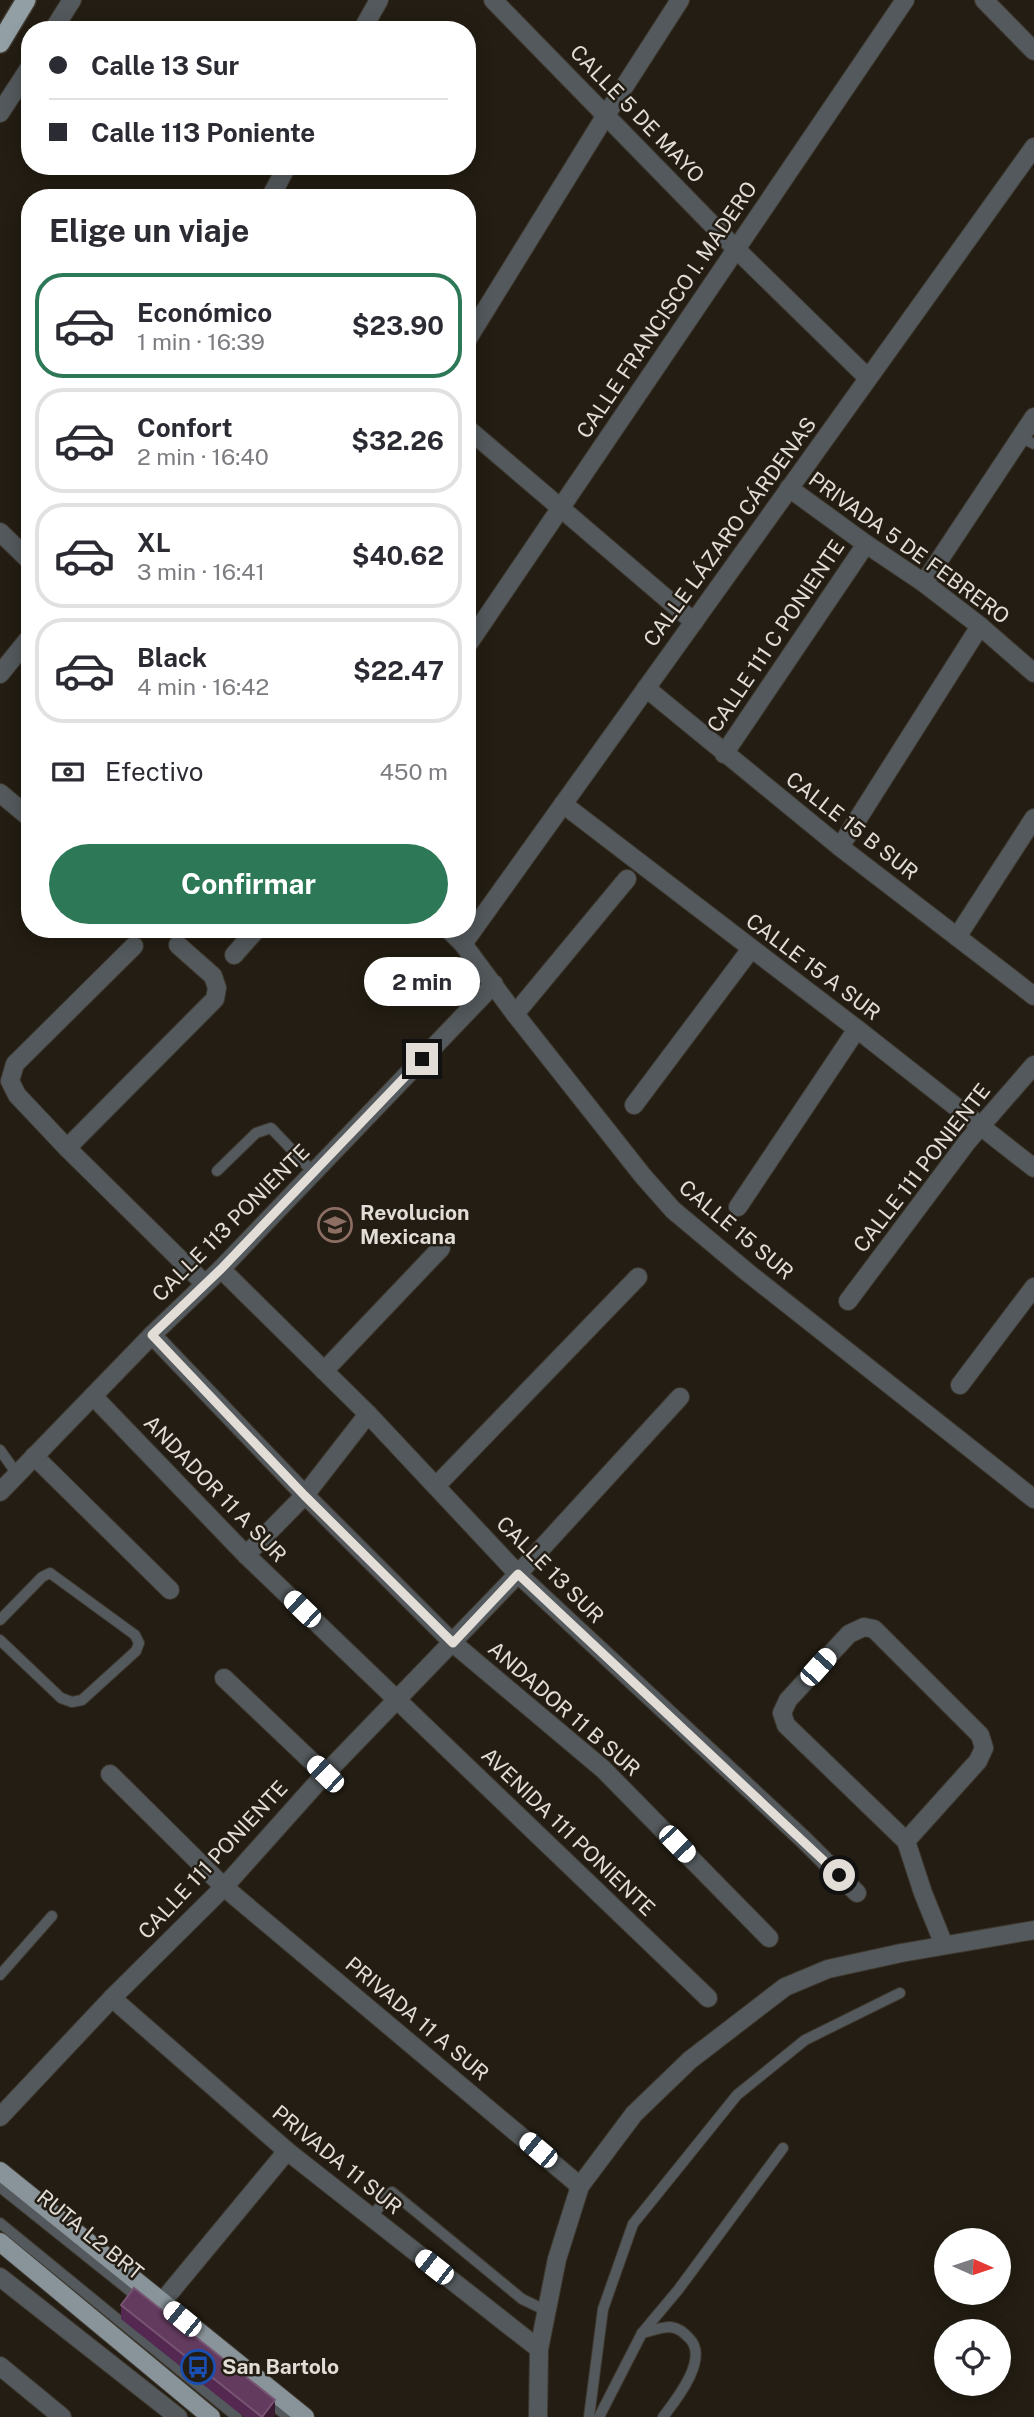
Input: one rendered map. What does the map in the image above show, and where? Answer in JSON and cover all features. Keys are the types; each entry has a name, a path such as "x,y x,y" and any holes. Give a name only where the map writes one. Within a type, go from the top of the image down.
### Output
{"highway":[{"path":"1,43 26,0"}],"main road":[{"path":"0,2172 156,2304 304,2417"},
{"path":"0,2242 211,2417"}],"street":[{"path":"59,21 72,0"},
{"path":"367,21 379,0"},
{"name":"CALLE 5 DE MAYO","path":"492,0 736,249 868,378"},
{"path":"476,325 680,0"},
{"name":"CALLE FRANCISCO I. MADERO","path":"476,633 905,0"},
{"path":"984,0 1034,51"},
{"path":"0,113 21,81"},
{"name":"CALLE LÁZARO CÁRDENAS","path":"476,926 1034,147"},
{"path":"924,583 1027,441 1034,417"},
{"path":"476,436 694,622"},
{"name":"PRIVADA 5 DE FEBRERO","path":"789,488 924,583 1034,673"},
{"path":"0,532 21,552"},
{"name":"CALLE 111 C PONIENTE","path":"724,754 866,544"},
{"path":"840,846 979,626"},
{"path":"0,674 21,648"},
{"name":"CALLE 15 B SUR","path":"646,688 724,754 1034,996"},
{"path":"0,793 21,810"},
{"name":"CALLE 15 A SUR","path":"563,804 1034,1168"},
{"path":"957,937 1034,818"},
{"path":"514,1014 627,879"},
{"path":"234,956 249,938"},
{"name":"CALLE 15 SUR","path":"457,938 514,1014 673,1210 747,1272 1034,1499"},
{"name":"CALLE LÁZARO CÁRDENAS","path":"463,944 467,938"},
{"path":"67,1148 215,999 218,988 213,975 178,945"},
{"path":"134,946 15,1064 9,1081 17,1096 67,1148 205,1284"},
{"path":"634,1105 751,949"},
{"name":"CALLE 113 PONIENTE","path":"0,1492 152,1335 221,1269 494,984"},
{"path":"738,1207 857,1029"},
{"name":"CALLE 111 PONIENTE","path":"848,1301 980,1126 1034,1065"},
{"path":"324,1371 441,1248"},
{"name":"CALLE 13 SUR","path":"221,1269 368,1414 518,1574 804,1840 857,1893"},
{"path":"436,1486 638,1277"},
{"path":"960,1385 1034,1287"},
{"name":"ANDADOR 11 B SUR","path":"152,1335 304,1495 453,1643 603,1769 768,1938"},
{"name":"ANDADOR 11 A SUR","path":"93,1396 246,1555 397,1700"},
{"name":"CALLE 111 PONIENTE","path":"0,2117 112,1998 223,1887 325,1774 518,1574 680,1397"},
{"path":"246,1555 304,1495 368,1414"},
{"path":"34,1456 170,1590"},
{"path":"906,1841 978,1761 984,1748 979,1735 874,1629 864,1627 849,1633 788,1700 782,1713 786,1725 906,1841 944,1945"},
{"path":"224,1678 325,1774"},
{"name":"AVENIDA 111 PONIENTE","path":"397,1700 708,1998"},
{"name":"PRIVADA 11 A SUR","path":"110,1774 223,1887 580,2186"},
{"path":"538,2417 539,2349 557,2259 580,2186 634,2113 680,2068 785,1987 828,1969 1034,1930"},
{"name":"PRIVADA 11 SUR","path":"112,1998 287,2151 539,2349"},
{"path":"156,2304 287,2151"},
{"path":"0,2277 178,2417"},
{"path":"0,2366 62,2417"}],"lane":[{"path":"218,1171 256,1133 271,1128 313,1172"},
{"path":"0,1450 17,1474"},
{"path":"0,1620 42,1577 50,1573 135,1635 139,1643 136,1651 82,1700 72,1702 61,1698 0,1640"},
{"path":"0,1975 52,1916"},
{"path":"589,2417 603,2309 633,2224 737,2095 805,2040 900,1993"},
{"path":"599,2417 642,2333 678,2290 783,2148"},
{"name":"RUTA L2 BRT","path":"0,2187 156,2304"},
{"path":"371,2217 392,2192 522,2299 547,2311"},
{"path":"0,2222 237,2417"},
{"path":"642,2333 669,2327 682,2330 693,2342 696,2359 686,2386 663,2417"},
{"path":"192,2340 288,2417"}],"building":[{"path":"134,2288 275,2400 262,2417 121,2305"}],"place":[{"name":"Revolucion Mexicana","path":"335,1225"},
{"name":"San Bartolo","path":"198,2367"}],"route":[{"path":"422,1059 221,1269 152,1335 304,1495 453,1643 518,1574 839,1875"}]}
